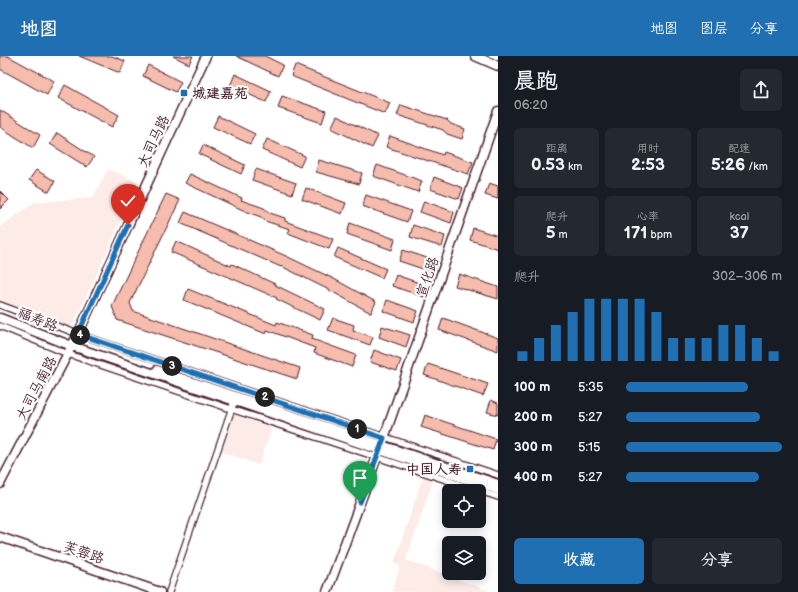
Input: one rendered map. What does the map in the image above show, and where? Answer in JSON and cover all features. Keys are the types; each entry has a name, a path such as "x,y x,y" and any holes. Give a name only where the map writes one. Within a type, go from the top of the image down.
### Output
{"street":[{"name":"大司马路","path":"73,344 206,56"},
{"path":"475,56 498,66"},
{"name":"宣化路","path":"327,592 381,448 498,111"},
{"path":"0,305 73,344"},
{"name":"福寿路","path":"0,312 73,344 232,405 381,448 498,484"},
{"name":"福寿路","path":"0,318 381,448 498,490"},
{"path":"0,326 73,344"},
{"name":"大司马南路","path":"0,484 73,344"},
{"path":"170,592 232,405"},
{"path":"381,448 498,475"},
{"path":"381,448 498,497"},
{"name":"芙蓉路","path":"0,536 160,592"}],"shaded area":[{"path":"108,169 138,182 72,326 62,326 0,301 0,227 35,202 93,198"},
{"path":"234,415 272,428 259,465 222,452"},
{"path":"423,477 433,481 406,560 442,573 442,580 460,580 492,592 392,592 400,566 394,563"}],"building":[{"path":"0,56 8,56 54,81 47,95 0,69"},
{"path":"79,56 112,56 125,61 120,73"},
{"path":"173,56 193,56 189,64"},
{"path":"236,56 265,56 283,65 278,76"},
{"path":"148,65 181,82 176,92 143,76"},
{"path":"295,65 390,103 385,114 291,76"},
{"path":"235,74 271,91 266,102 230,86"},
{"path":"65,85 119,115 112,127 58,98"},
{"path":"282,96 326,111 322,123 278,108"},
{"path":"401,105 447,120 451,124 465,129 462,139 447,134 443,130 397,115"},
{"path":"0,110 40,135 33,148 0,127"},
{"path":"218,116 255,134 250,144 213,127"},
{"path":"337,116 378,136 372,148 331,128"},
{"path":"57,133 94,157 87,167 50,144"},
{"path":"390,136 443,155 444,152 473,162 468,174 386,147"},
{"path":"267,139 305,156 300,167 262,150"},
{"path":"203,145 245,165 241,174 199,154"},
{"path":"319,160 362,173 359,184 316,172"},
{"path":"377,165 422,181 418,192 373,176"},
{"path":"256,169 296,183 292,194 252,180"},
{"path":"36,170 55,181 49,192 29,180"},
{"path":"190,174 242,198 241,200 264,208 270,213 285,218 285,221 333,239 329,249 288,233 290,229 265,221 261,217 185,183"},
{"path":"434,177 463,188 459,199 430,189"},
{"path":"489,183 498,186 498,199 485,195"},
{"path":"306,188 346,203 342,214 302,199"},
{"path":"0,191 9,200 0,209"},
{"path":"166,194 180,200 130,303 133,311 300,368 297,379 117,320 112,306"},
{"path":"366,195 411,211 407,222 362,206"},
{"path":"424,201 454,212 451,223 420,212"},
{"path":"185,212 286,256 334,279 376,302 371,313 281,266 180,223"},
{"path":"350,223 395,239 392,250 347,234"},
{"path":"413,225 445,236 442,247 410,237"},
{"path":"473,228 498,236 498,249 470,240"},
{"path":"176,241 231,266 232,264 325,309 320,320 276,299 277,298 171,252"},
{"path":"338,248 386,269 382,278 334,257"},
{"path":"403,250 436,261 432,272 399,261"},
{"path":"459,274 498,287 498,299 455,286"},
{"path":"396,275 428,286 424,297 392,286"},
{"path":"188,289 276,325 277,322 313,335 312,339 356,355 352,367 314,353 315,348 267,330 266,334 184,300"},
{"path":"387,300 418,311 414,322 383,311"},
{"path":"333,318 354,325 353,330 373,337 370,345 328,330"},
{"path":"443,318 498,338 498,351 439,330"},
{"path":"382,326 410,335 406,347 379,337"},
{"path":"374,350 401,360 397,371 370,362"},
{"path":"428,364 488,384 483,396 424,375"},
{"path":"491,400 498,403 498,415 487,412"},
{"path":"425,415 496,439 493,450 421,427"}],"place":[{"name":"城建嘉苑","path":"184,93"},
{"name":"中国人寿","path":"470,469"}],"route":[{"path":"128,225 78,334 384,438 360,502"}]}
